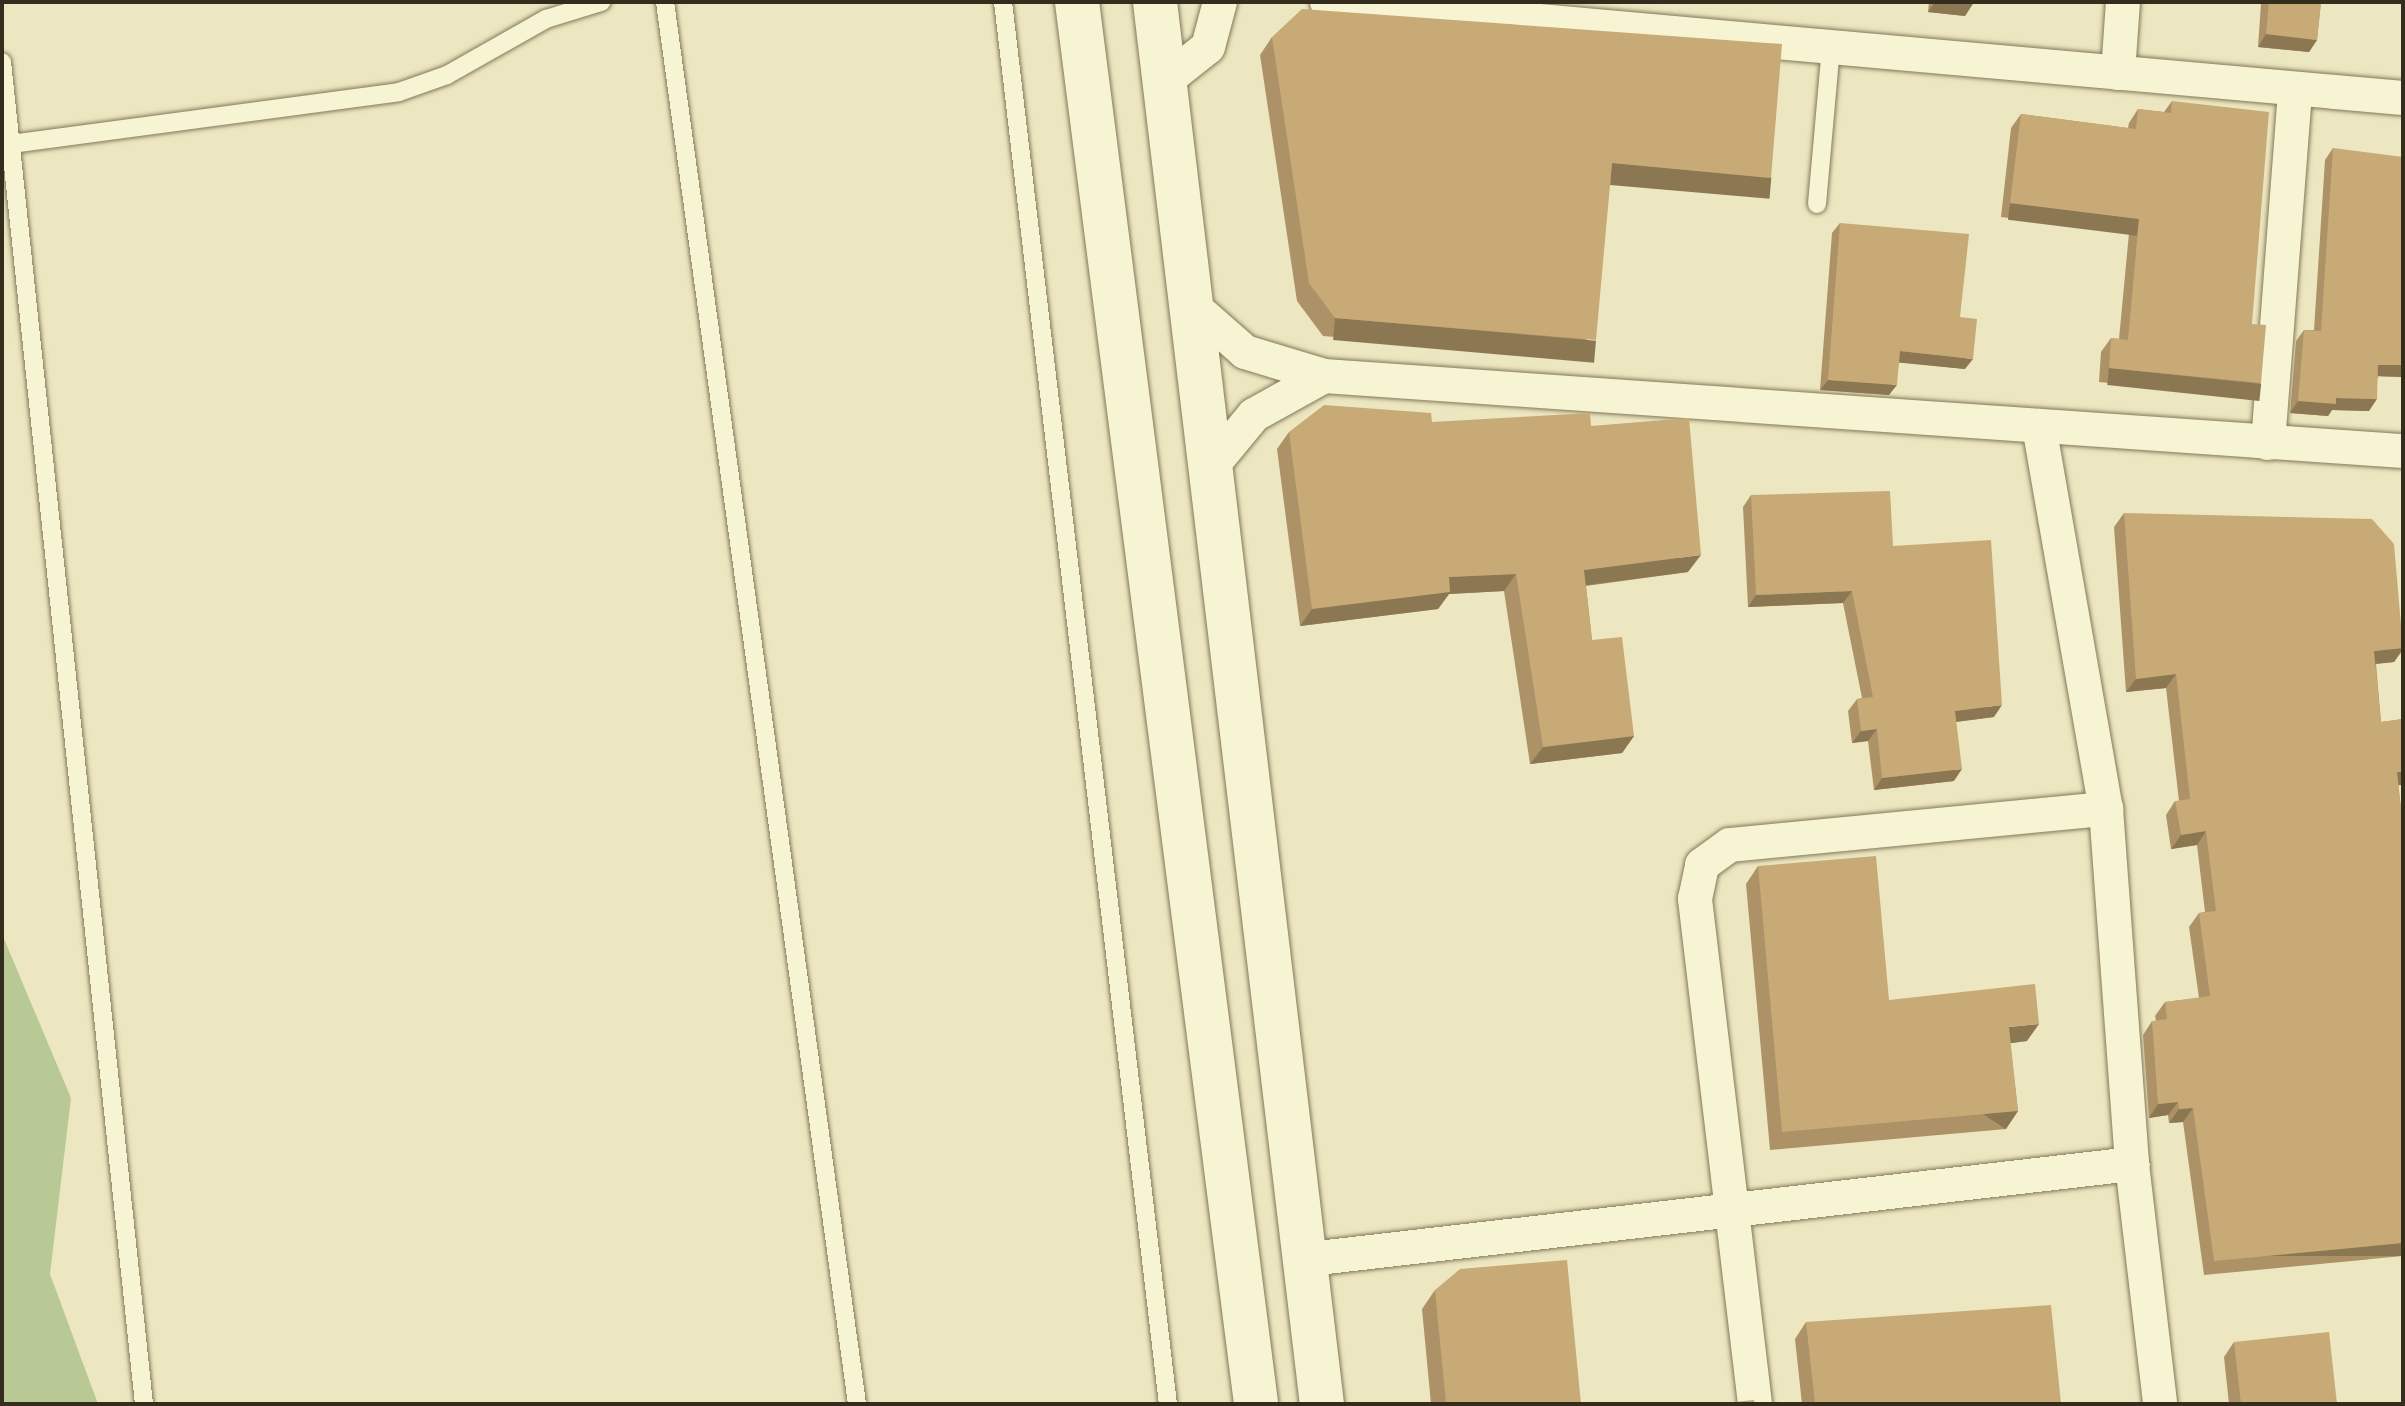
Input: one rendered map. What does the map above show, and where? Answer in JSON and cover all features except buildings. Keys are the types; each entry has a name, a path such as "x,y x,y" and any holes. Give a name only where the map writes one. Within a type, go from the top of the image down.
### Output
{"main road":[{"path":"1077,2 1256,1404"},
{"path":"1155,2 1207,472 1301,1260 1322,1404"}],"street":[{"path":"1164,82 1208,47 1220,2"},
{"path":"1327,2 1614,15 1831,47 2403,98"},
{"path":"2118,73 2123,2"},
{"path":"2268,443 2295,89"},
{"path":"1187,301 1245,352 1324,376 2403,451"},
{"path":"1207,472 1254,415 1324,376"},
{"path":"2039,426 2106,809 2132,1164 2160,1404"},
{"path":"1755,1404 1729,1207 1695,899 1702,865 1730,845 2106,809"},
{"path":"1301,1260 1729,1207 2132,1164"}],"lane":[{"path":"11,144 399,92 447,75 546,19 601,2"},
{"path":"665,2 857,1404"},
{"path":"1003,2 1168,1404"},
{"path":"1817,204 1831,47"},
{"path":"2,62 144,1404"}],"green space":[{"path":"2,934 71,1098 50,1274 98,1404 2,1404"}]}
